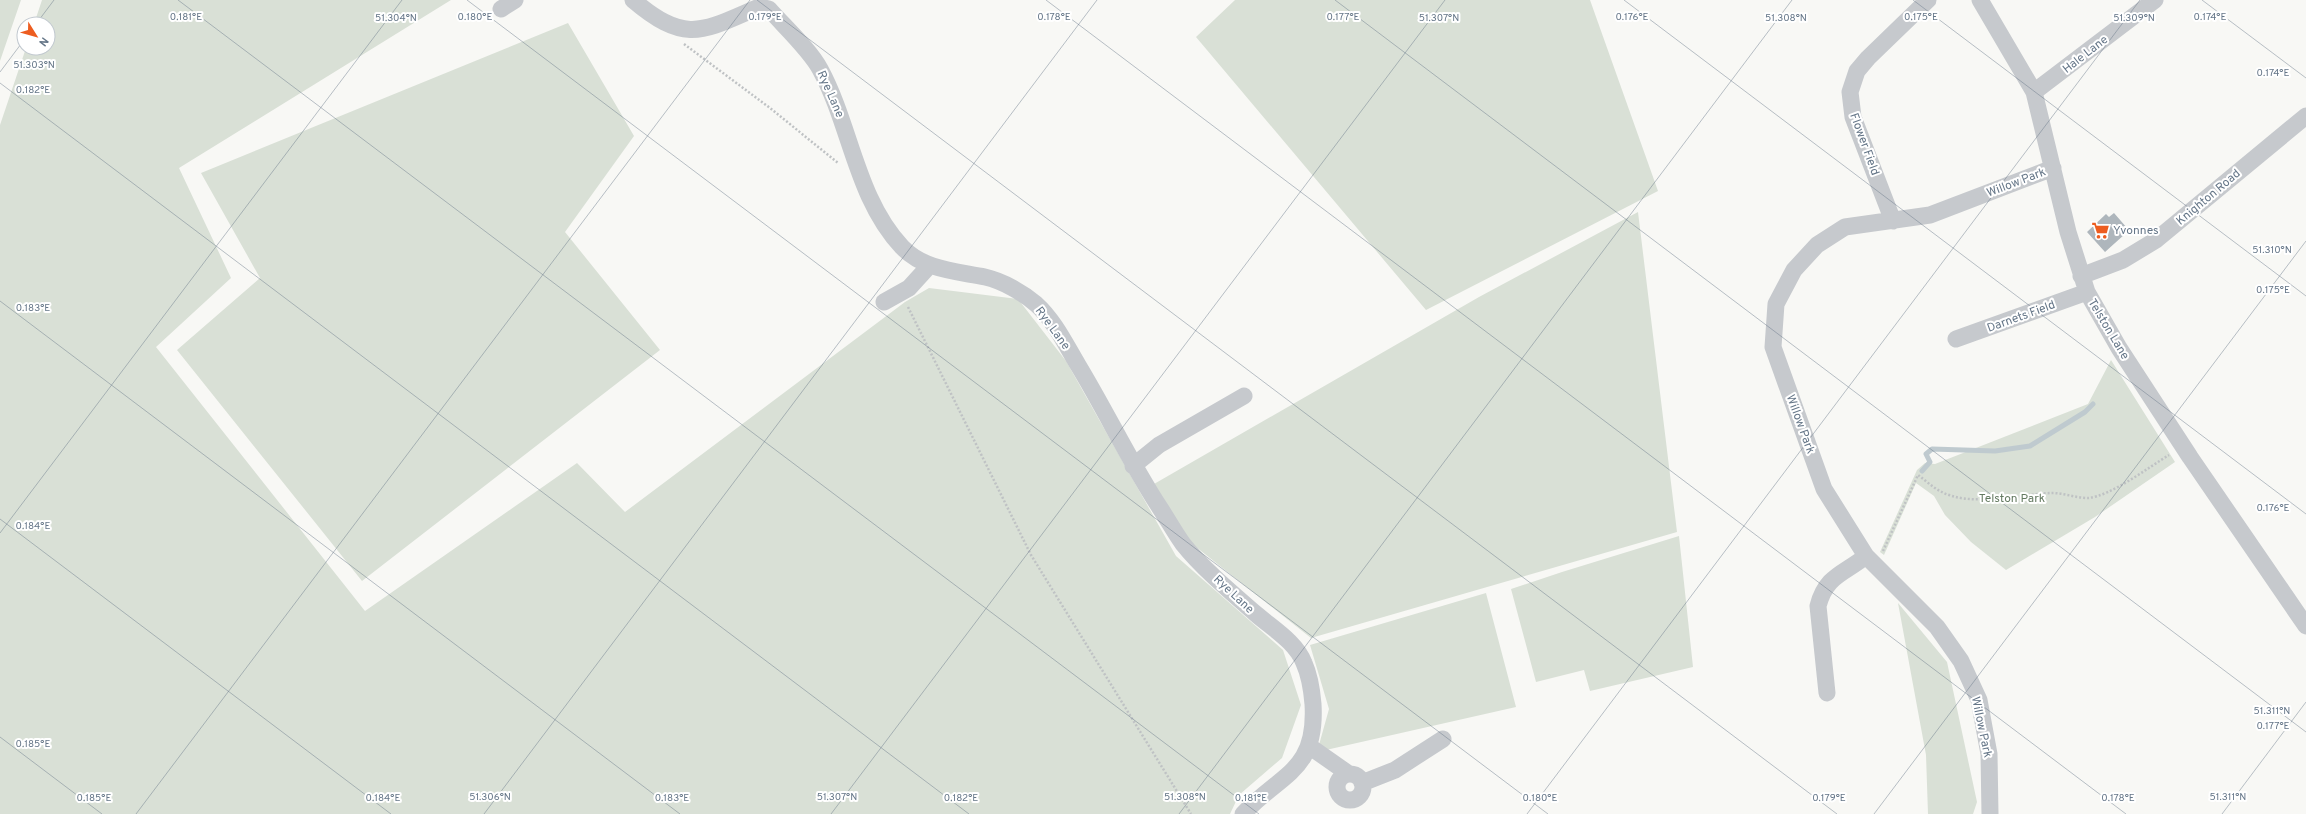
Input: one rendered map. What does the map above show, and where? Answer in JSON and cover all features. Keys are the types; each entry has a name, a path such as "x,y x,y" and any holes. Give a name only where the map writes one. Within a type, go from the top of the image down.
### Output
{"street":[{"path":"633,0 675,28"},
{"name":"Flower Field","path":"1893,220 1853,117 1850,92 1857,71 1868,58 1928,0"},
{"name":"Telston Lane","path":"1980,0 2034,92 2068,232 2087,292 2119,348 2183,447 2306,626"},
{"name":"Hale Lane","path":"2034,92 2155,0"},
{"name":"Rye Lane","path":"675,28 707,29 766,4 819,67 843,118 862,182 885,224 903,248 929,266 958,274 987,278 1009,286 1036,304 1063,340 1091,387 1133,466 1184,545 1235,596 1290,643 1304,662 1312,702 1313,728 1309,746 1304,757 1292,772 1243,814"},
{"name":"Knighton Road","path":"2081,276 2123,260 2156,240 2306,116"},
{"name":"Willow Park","path":"1990,814 1992,804 1988,746 1979,700 1961,661 1932,621 1905,592 1871,562 1821,482 1773,347 1776,304 1794,270 1817,245 1846,227 1930,215 2053,168"},
{"path":"884,302 909,288 929,266"},
{"name":"Darnets Field","path":"1956,339 2087,292"},
{"path":"1133,466 1159,445 1244,396"},
{"path":"1827,693 1818,606 1821,595 1832,579 1871,562"},
{"path":"1309,746 1356,779 1395,770 1444,738"}],"path":[{"path":"675,28 686,48 770,108 862,182"},
{"path":"909,288 906,302 1031,555 1191,814"},
{"path":"1871,562 1918,475 1941,492 1968,499 1990,500 2024,494 2063,493 2088,498 2116,488 2183,447"}],"green space":[{"path":"0,0 21,0 0,61"},
{"path":"42,0 451,0 179,168 231,278 156,347 365,611 577,463 625,512 905,302 929,288 1018,299 1066,361 1176,556 1283,650 1301,705 1282,758 1239,795 1230,814 0,814 0,125 23,56 56,56 56,16 37,16"},
{"path":"1235,0 1590,0 1658,191 1426,310 1196,37"},
{"path":"568,23 634,136 565,232 660,350 362,581 177,350 260,278 201,173"},
{"path":"1638,212 1677,532 1311,638 1191,543 1154,484 1479,297"},
{"name":"Telston Park","path":"2111,360 2175,462 2095,517 2006,570 1971,542 1945,515 1934,496 1916,483 1884,555 1880,552 1917,470 1925,463 1935,464 2088,404"},
{"path":"1679,536 1693,667 1590,691 1584,670 1536,682 1511,589"},
{"path":"1486,593 1516,707 1317,752 1329,709 1310,645"},
{"path":"1898,603 1947,662 1977,802 1973,814 1928,814 1926,755"}],"building":[{"path":"2114,213 2127,228 2122,232 2125,234 2105,252 2087,232 2106,214 2109,217"}],"waterway":[{"path":"1922,471 1930,462 1926,454 1932,449 1995,451 2030,446 2085,412 2093,404"}],"place":[{"name":"Yvonnes","path":"2100,230"}]}
